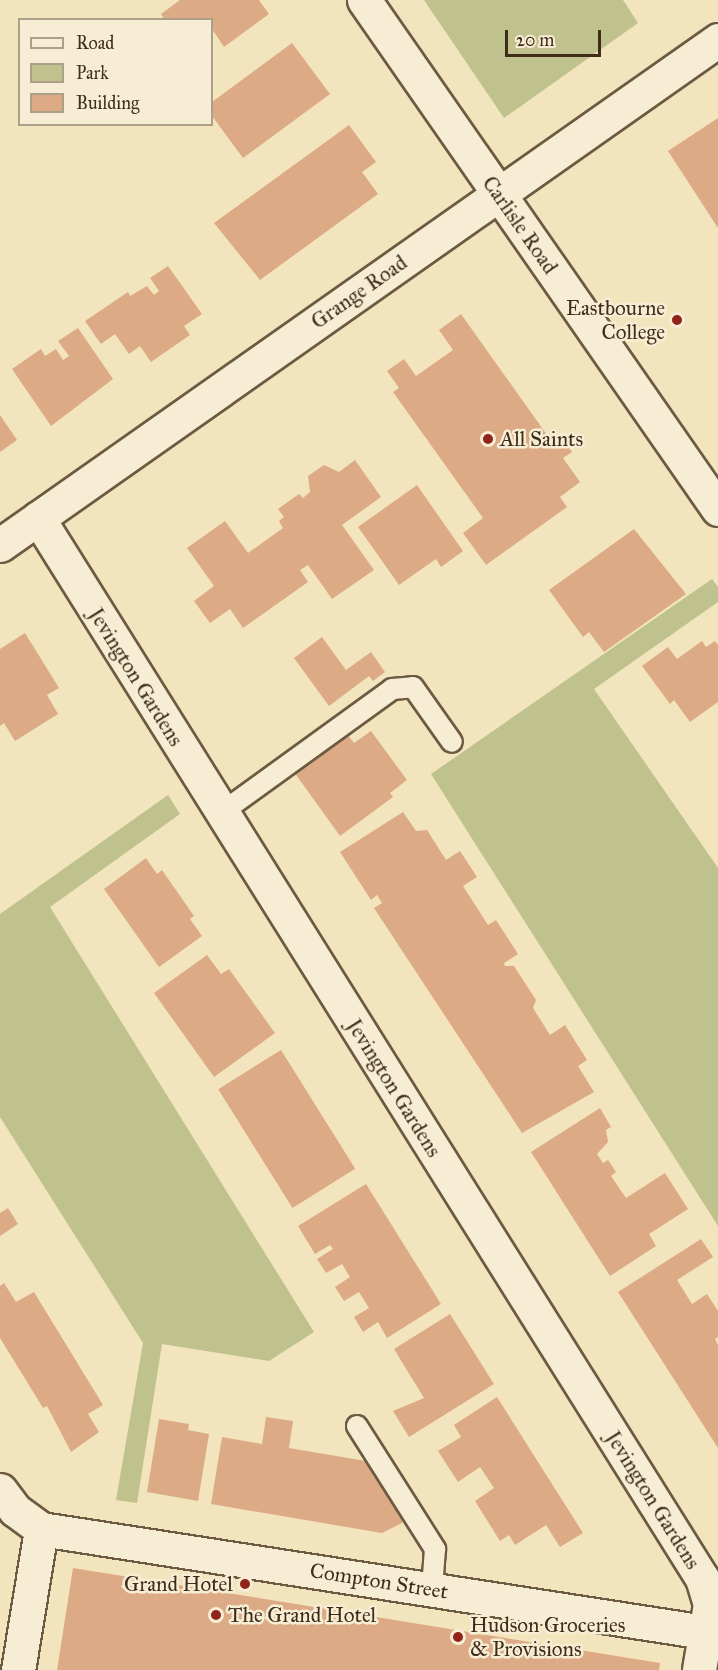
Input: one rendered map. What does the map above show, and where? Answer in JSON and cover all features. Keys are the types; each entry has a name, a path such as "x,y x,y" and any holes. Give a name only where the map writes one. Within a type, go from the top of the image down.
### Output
{"street":[{"name":"Carlisle Road","path":"364,0 718,509"},
{"name":"Grange Road","path":"0,545 499,193 716,46"},
{"name":"Jevington Gardens","path":"38,518 702,1578 710,1604 711,1633 699,1670"},
{"path":"0,1490 15,1510 41,1529 18,1670"},
{"name":"Compton Street","path":"41,1529 711,1633"}],"lane":[{"path":"221,813 392,689 413,687 452,742"},
{"path":"357,1426 435,1549 432,1590"}],"green space":[{"path":"424,0 623,0 638,23 504,118"},
{"path":"712,579 718,587 718,602 594,689 718,868 718,1226 431,774"},
{"path":"168,795 180,814 50,907 314,1332 269,1361 162,1344 137,1503 116,1500 143,1343 0,1117 0,914"}],"building":[{"path":"180,0 259,0 269,14 224,47 213,30 213,18 164,18 161,14"},
{"path":"292,43 330,94 243,158 213,117 213,101"},
{"path":"718,118 718,228 668,151"},
{"path":"349,125 376,162 362,172 378,194 260,280 214,223"},
{"path":"168,266 202,314 184,326 190,335 151,362 140,346 129,354 115,334 101,344 85,321 128,292 130,296 147,286 154,295 159,291 150,278"},
{"name":"All Saints","path":"461,314 552,442 560,436 572,452 563,458 580,482 560,497 567,507 486,565 463,533 483,518 393,392 399,388 387,371 404,359 416,376 453,350 439,330"},
{"path":"78,328 113,379 51,426 12,369 41,349 45,356 56,349 63,360 69,356 58,341"},
{"path":"0,415 17,440 0,452"},
{"path":"355,460 381,497 342,525 374,570 332,599 308,565 300,570 308,582 243,628 230,609 210,623 194,601 214,586 187,548 225,521 248,553 283,528 279,521 284,517 278,509 299,494 303,498 310,492 308,476 324,465 339,472"},
{"path":"417,485 463,551 441,567 436,559 399,585 358,527"},
{"path":"634,529 686,594 604,652 589,632 583,637 549,590"},
{"path":"25,633 59,688 47,695 58,714 15,741 4,723 0,726 0,649"},
{"path":"322,637 346,670 371,652 385,672 373,681 369,676 329,706 294,658"},
{"path":"702,641 706,647 715,641 718,645 718,702 690,722 674,700 670,704 642,666 668,647 677,659"},
{"path":"371,731 407,780 390,793 393,797 340,836 294,772 347,734 354,743"},
{"path":"403,812 416,831 427,830 446,860 460,851 477,877 463,886 488,925 496,920 518,954 504,963 505,966 514,966 536,1000 533,1008 550,1035 565,1025 587,1060 578,1066 594,1092 522,1133 374,908 382,903 377,895 371,900 340,852"},
{"path":"146,858 157,874 162,870 194,916 190,919 202,936 159,967 104,889"},
{"path":"207,955 221,974 229,969 275,1033 214,1077 154,993"},
{"path":"281,1050 355,1169 292,1208 218,1089"},
{"path":"600,1108 611,1127 606,1130 608,1142 597,1154 603,1163 608,1160 616,1172 611,1176 626,1198 665,1173 688,1209 649,1234 656,1246 610,1276 531,1152"},
{"path":"366,1184 441,1304 387,1338 378,1322 363,1332 354,1317 369,1308 359,1292 344,1301 335,1287 350,1277 342,1264 326,1273 317,1259 333,1249 330,1245 315,1254 298,1226"},
{"path":"8,1208 18,1224 0,1236 0,1213"},
{"path":"701,1239 713,1257 677,1280 692,1304 707,1294 718,1311 718,1337 715,1339 718,1345 718,1448 618,1292"},
{"path":"4,1283 16,1302 34,1292 103,1405 88,1414 99,1432 71,1452 47,1406 43,1408 0,1338 0,1286"},
{"path":"450,1314 494,1384 409,1437 393,1411 424,1398 394,1349"},
{"path":"497,1397 583,1533 560,1547 546,1525 515,1545 509,1535 500,1541 475,1501 494,1488 480,1467 458,1482 438,1451 461,1437 454,1425"},
{"path":"266,1417 293,1421 289,1448 366,1461 405,1509 402,1523 382,1533 211,1504 222,1437 262,1444"},
{"path":"159,1419 189,1424 188,1430 209,1434 198,1501 147,1492"},
{"name":"The Grand Hotel","path":"73,1568 660,1663 659,1670 57,1670"}],"place":[{"name":"Eastbourne College","path":"677,320"},
{"name":"All Saints","path":"488,439"},
{"name":"Grand Hotel","path":"245,1584"},
{"name":"The Grand Hotel","path":"216,1615"},
{"name":"Hudson Groceries & Provisions","path":"458,1637"}]}
